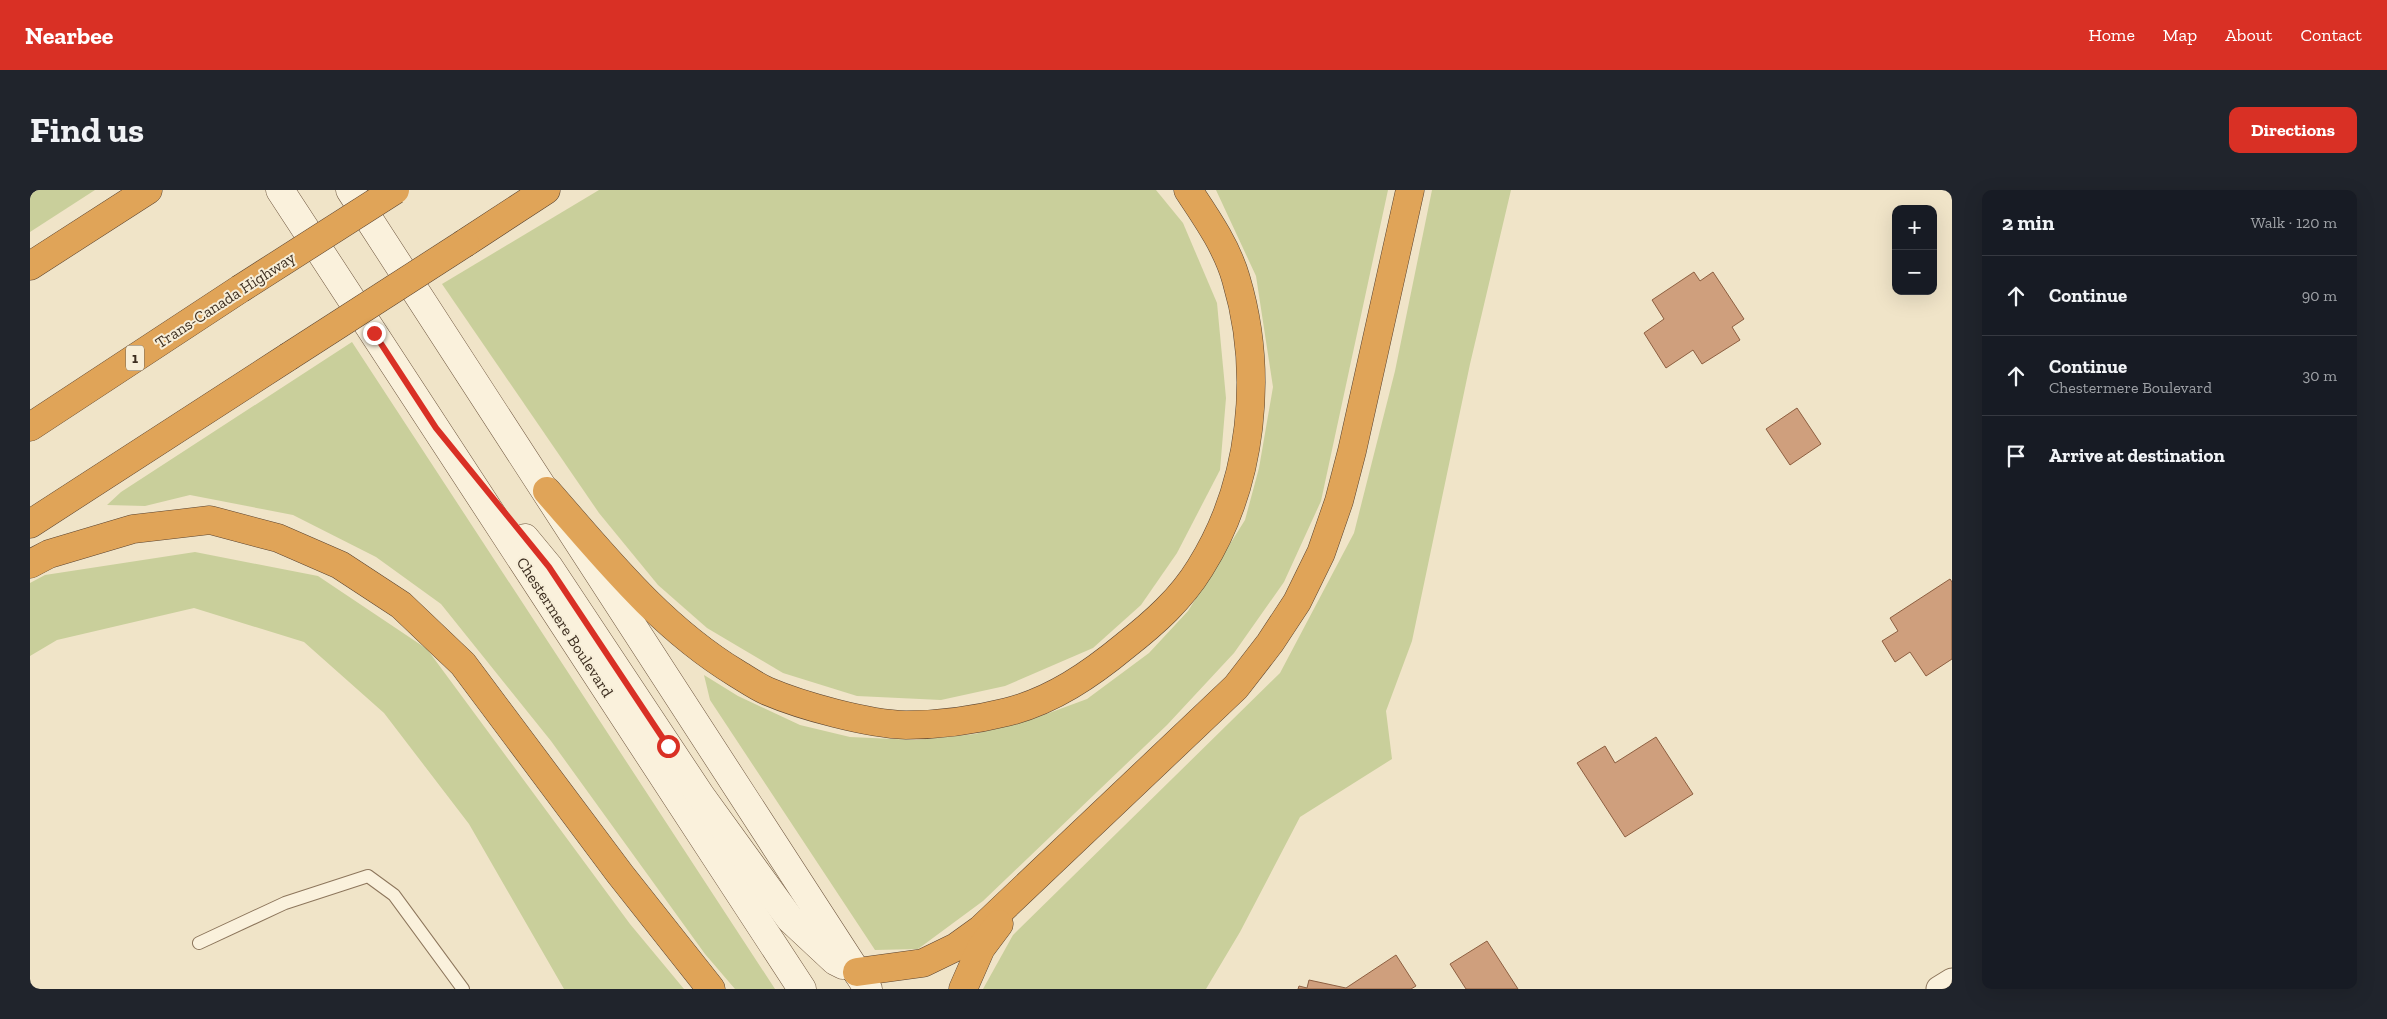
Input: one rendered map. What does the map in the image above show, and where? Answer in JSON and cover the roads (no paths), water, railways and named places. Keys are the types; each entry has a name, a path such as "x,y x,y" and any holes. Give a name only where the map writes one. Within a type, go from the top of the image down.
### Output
{"highway":[{"path":"30,266 148,190"},
{"name":"Trans-Canada Highway","path":"30,427 395,190"},
{"path":"30,524 546,190"},
{"path":"547,491 626,582 678,632 720,663 765,690 817,708 905,725 958,720 1009,712 1057,694 1098,668 1167,611 1200,569 1222,526 1237,483 1247,438 1251,388 1250,336 1236,276 1210,222 1188,190"},
{"path":"862,981 923,963 956,947 981,929 1236,687 1270,643 1297,602 1321,553 1339,501 1410,190"},
{"path":"30,564 48,554 134,529 210,520 278,538 340,565 402,605 463,664 620,874 710,989"},
{"path":"963,989 981,948 1028,885"}],"main road":[{"name":"Chestermere Boulevard","path":"280,190 802,989"},
{"path":"350,190 547,491 862,981"},
{"path":"436,428 549,567 701,796 790,919 836,961 862,981"}],"street":[{"path":"1939,989 1952,981"}],"lane":[{"path":"199,944 285,903 368,876 394,895 463,989"}]}
